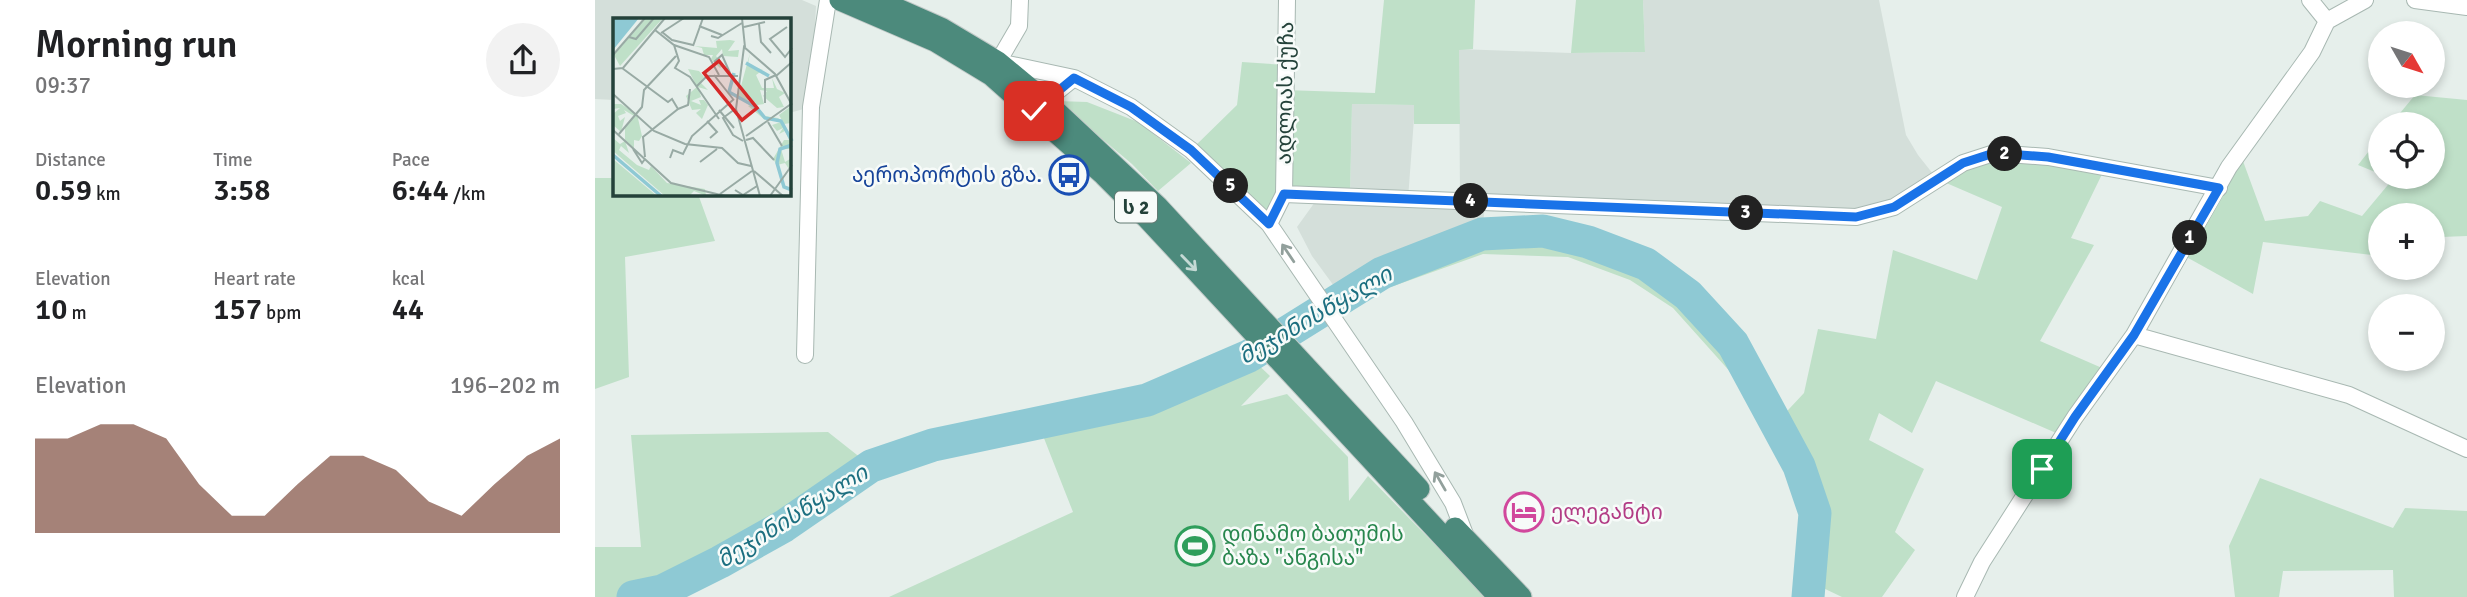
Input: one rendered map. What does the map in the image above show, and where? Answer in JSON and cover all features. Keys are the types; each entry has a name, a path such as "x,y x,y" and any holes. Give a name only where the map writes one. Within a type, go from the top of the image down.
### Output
{"highway":[{"name":"ს 2","path":"840,0 935,41 1040,106"},
{"name":"ს 2","path":"877,0 941,28 998,62 1040,106 1158,207 1252,320 1521,597"},
{"name":"ს 2","path":"1294,365 1499,597"}],"street":[{"path":"805,355 811,107 828,0"},
{"path":"1020,0 1019,26 998,62 1074,78 1131,107 1191,150 1269,224 1404,422 1453,503 1468,542"},
{"name":"ადლიას ქუჩა","path":"1269,224 1284,194 1287,0"},
{"path":"2310,0 2327,21"},
{"path":"1965,597 1982,562 2075,417 2134,335 2229,167 2312,52 2327,21 2365,0"},
{"path":"2415,0 2467,7"},
{"path":"1040,106 1074,78"},
{"path":"1284,194 1856,217 1894,207 1963,163 1994,153 2048,157 2219,188"},
{"path":"2134,335 2349,395 2467,449"}],"shaded area":[{"path":"595,0 802,0 816,6 811,107 791,112 791,18 613,18 613,100 595,99"},
{"path":"1643,0 1879,0 1906,135 1937,179 1856,217 1460,201 1459,49 1571,53 1645,52"},
{"path":"1352,104 1415,105 1408,199 1350,196"},
{"path":"1315,202 1485,205 1482,234 1382,273 1342,297 1312,256 1297,227"}],"green space":[{"path":"1384,0 1475,0 1473,49 1459,50 1460,124 1414,124 1414,105 1352,104 1350,196 1284,194 1269,224 1191,150 1237,105 1242,62 1285,65 1284,90 1375,93"},
{"path":"1576,0 1643,0 1645,52 1571,53"},
{"path":"2413,98 2467,100 2467,236 2445,237 2445,203 2373,203 2384,189 2445,189 2445,112 2401,112"},
{"path":"1057,101 1087,102 1138,122 1191,163 1158,191 1132,164"},
{"path":"2368,152 2368,169 2358,165"},
{"path":"1994,153 2105,168 2071,238 2094,245 2040,341 2109,371 2063,436 1936,381 1912,433 1879,413 1869,440 1924,469 1895,532 1915,550 1882,597 1842,597 1800,577 1815,513 1799,466 1776,423 1804,393 1818,329 1876,339 1893,250 1977,280 2002,207 1937,179"},
{"path":"2240,153 2265,221 2308,216 2320,201 2362,216 2368,209 2368,255 2263,242 2253,294 2181,254"},
{"path":"595,178 613,178 613,196 699,196 715,241 625,257 629,377 595,389"},
{"path":"1543,231 1588,242 1646,264 1688,295 1733,344 1776,423 1673,308 1630,280 1568,257 1483,254 1374,293 1342,297 1382,273 1482,234"},
{"path":"1249,356 1270,376 1241,406 1287,394 1348,457 1349,501 1368,476 1486,597 889,597 1073,512 1038,423 1147,400"},
{"path":"828,432 871,466 784,526 720,562 662,590 667,597 595,597 595,547 641,547 631,435"},
{"path":"2260,478 2393,528 2405,508 2467,511 2467,597 2394,597 2393,570 2283,571 2279,597 2235,597 2229,546"}],"water":[{"path":"1800,577 1819,586 1817,597 1795,597"}],"waterway":[{"name":"მეჯინისწყალი","path":"633,597 662,591 720,562 784,526 871,466 933,445 1147,400 1249,356 1382,273 1482,234 1543,231 1588,242 1646,264 1688,295 1733,344 1799,466 1815,513 1808,597"}],"place":[{"name":"აეროპორტის გზა.","path":"1069,175"},
{"name":"ელეგანტი","path":"1524,512"},
{"name":"დინამო ბათუმის ბაზა \"ანგისა\"","path":"1195,546"}],"route":[{"path":"1034,111 1074,78 1131,107 1191,150 1269,224 1284,194 1856,217 1894,207 1963,163 1994,153 2048,157 2219,188 2134,335 2075,417 2042,469"}]}
